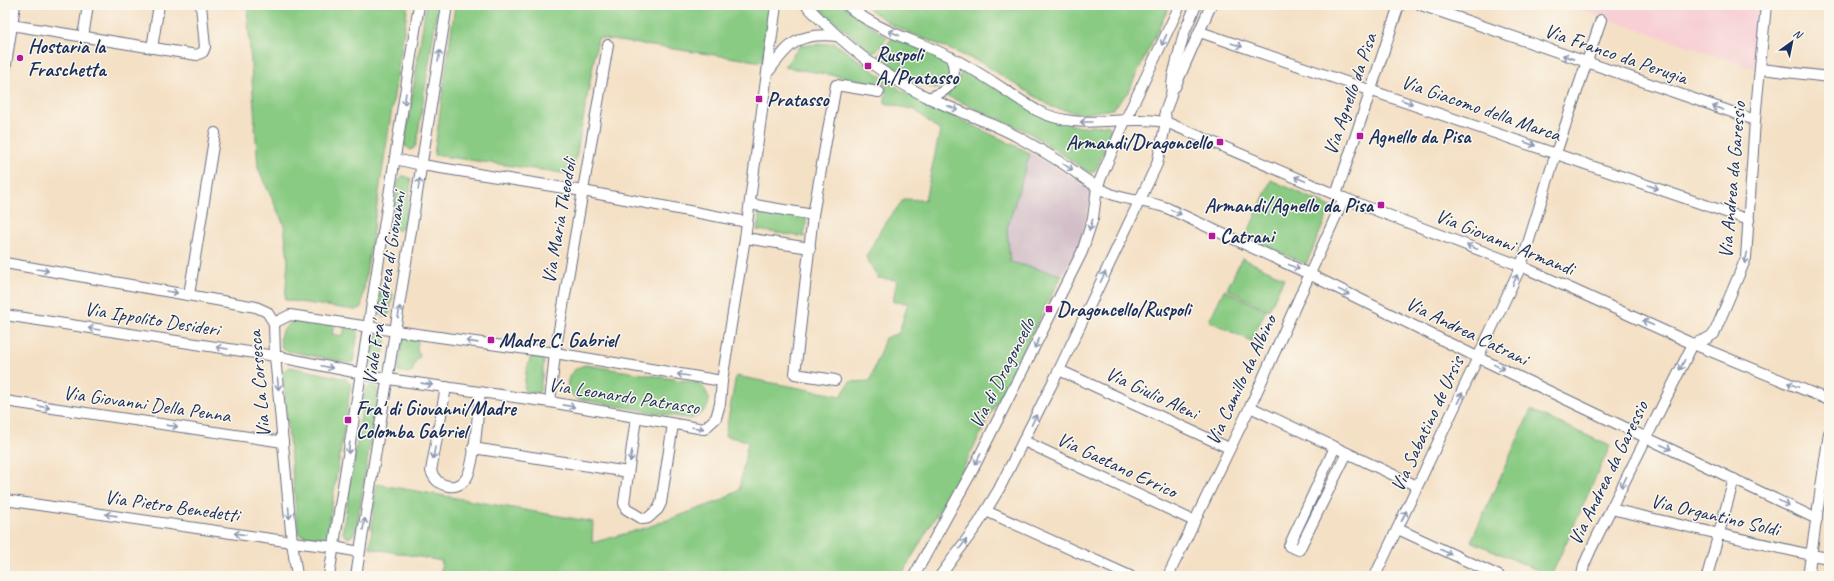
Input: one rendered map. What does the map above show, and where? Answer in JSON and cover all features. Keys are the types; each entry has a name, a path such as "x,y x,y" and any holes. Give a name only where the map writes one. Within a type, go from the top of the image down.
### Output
{"street":[{"path":"5,70 9,24 15,5"},
{"path":"83,37 88,5"},
{"path":"152,48 159,5"},
{"path":"9,24 195,55 203,52 205,44 201,5"},
{"name":"Viale Fra' Andrea di Giovanni","path":"329,576 419,5"},
{"name":"Viale Fra' Andrea di Giovanni","path":"356,576 447,5"},
{"name":"Via Leonardo Patrasso","path":"388,379 550,402 704,429 716,418 746,238 776,5"},
{"name":"Via Andrea Catrani","path":"806,5 852,49 886,73 928,98 1017,136 1051,156 1097,187 1118,196 1167,208 1309,274 1479,358 1817,519"},
{"name":"Via Giovanni Armandi","path":"847,5 861,16 890,32 951,57 976,71 1036,110 1054,118 1069,122 1086,123 1141,120 1166,122 1340,196 1521,266 1693,344 1829,400"},
{"path":"858,5 861,16"},
{"name":"Via di Dragoncello","path":"914,576 972,471 1082,252 1093,218 1097,187 1125,121 1180,5"},
{"path":"1170,96 1173,76 1184,33 1196,5"},
{"path":"940,576 986,511 1024,441 1157,164 1166,122 1165,112 1170,96 1211,5"},
{"name":"Via Agnello da Pisa","path":"1340,196 1371,89 1399,5"},
{"name":"Via Franco da Perugia","path":"1420,5 1587,64 1755,120"},
{"name":"Via Andrea da Garessio","path":"1582,576 1584,564 1645,437 1693,344 1714,334 1746,258 1750,220 1755,120 1766,5"},
{"name":"Via Sabatino de Ursis","path":"1375,576 1479,358 1521,266 1556,153 1601,20"},
{"name":"Via Giacomo della Marca","path":"1200,32 1371,89 1750,220"},
{"name":"Via Leonardo Patrasso","path":"768,73 785,50 796,40 819,35 837,36"},
{"name":"Via Maria Theodoli","path":"550,402 556,353 582,191 608,45"},
{"path":"928,98 945,91 951,83 954,70 951,57"},
{"path":"1761,69 1829,77"},
{"path":"835,380 795,374 813,215 836,85 878,92"},
{"path":"189,295 215,133"},
{"path":"395,159 422,165 582,191 747,222"},
{"name":"Via Camillo da Albino","path":"1168,576 1250,407 1309,274 1340,196"},
{"path":"750,204 813,215"},
{"path":"746,238 810,248"},
{"name":"Via La Corsesca","path":"5,263 256,307 267,312 274,323 275,356 292,542 297,576"},
{"name":"Via Ippolito Desideri","path":"5,315 275,356 388,379"},
{"path":"274,323 290,315 368,326 396,332 556,353 722,381"},
{"name":"Via Giulio Aleni","path":"1059,370 1229,448"},
{"path":"446,387 431,471 436,480 447,486 458,485 463,482 470,471 480,392"},
{"name":"Via Giovanni Della Penna","path":"5,401 283,442"},
{"path":"1250,407 1418,486"},
{"path":"636,418 624,503 626,509 643,519 653,515 662,503 673,424"},
{"path":"1808,576 1827,463 1829,433"},
{"name":"Via Gaetano Errico","path":"1024,441 1194,522"},
{"path":"1335,447 1289,546 1299,550 1347,453"},
{"path":"473,448 628,472"},
{"path":"1707,576 1734,479"},
{"name":"Via Pietro Benedetti","path":"5,500 334,547 359,552"},
{"name":"Via Organtino Soldi","path":"1611,509 1811,556 1829,558"},
{"path":"986,511 1130,576"},
{"path":"1398,529 1499,576"}],"shaded area":[{"path":"1567,5 1761,5 1755,69"},
{"path":"1030,153 1075,179 1092,191 1081,243 1062,275 1010,262 1007,229"}],"green space":[{"path":"247,5 408,5 361,308 355,310 285,300 288,260 284,225 258,168"},
{"path":"426,5 438,5 417,141 415,147 411,150 405,146 405,142"},
{"path":"455,5 769,5 763,62 598,38 574,168 570,174 434,155"},
{"path":"817,5 843,5 888,37 874,53 827,16"},
{"path":"868,5 1170,5 1128,92 1113,109 1081,114 1052,107 982,63 892,25 868,8"},
{"path":"892,38 946,58 951,70 946,83 941,87 932,88 916,81 878,56"},
{"path":"834,43 902,91 1030,153 1007,229 1010,262 1062,275 960,474 901,576 440,576 442,561 370,548 376,484 593,522 592,543 645,528 720,501 739,490 748,441 725,436 736,376 841,396 850,382 870,381 885,338 899,333 908,303 893,302 897,280 878,278 866,257 881,229 904,199 925,200 940,131 915,110 885,103 886,84 784,67 800,46"},
{"path":"960,64 1058,121 1081,127 1107,125 1110,127 1112,134 1096,169 1092,173 1087,171 1028,132 945,95 953,88 960,78"},
{"path":"402,176 411,179 411,183 404,227 398,231 392,224 398,182"},
{"path":"1271,180 1331,207 1306,264 1246,237"},
{"path":"760,210 807,217 804,237 757,230"},
{"path":"1242,258 1284,278 1269,310 1227,289"},
{"path":"388,287 393,295 389,314 384,317 377,311 380,293"},
{"path":"1224,290 1266,310 1251,341 1209,321"},
{"path":"301,320 334,324 332,334 343,336 345,327 356,329 358,332 353,362 350,363 283,350 280,339 283,330 291,323"},
{"path":"381,333 386,338 381,367 376,369 370,363 370,350 374,337"},
{"path":"405,337 412,337 418,341 417,349 420,356 416,361 412,372 408,373 398,371 402,340"},
{"path":"531,357 543,359 544,362 540,391 537,393 526,392 524,389 526,371"},
{"path":"586,365 699,383 707,394 709,403 703,411 692,419 578,399 572,395 569,390 568,380 574,370"},
{"path":"291,367 346,379 351,384 327,536 325,538 300,535 298,531 283,377 285,370"},
{"path":"370,386 375,386 378,394 357,525 354,534 348,538 343,533 343,529 364,397 366,389"},
{"path":"1531,410 1610,446 1551,576 1471,541"}],"place":[{"name":"Hostaria la Fraschetta","path":"20,58"},
{"name":"Ruspoli A./Pratasso","path":"868,66"},
{"name":"Pratasso","path":"759,99"},
{"name":"Agnello da Pisa","path":"1360,136"},
{"name":"Armandi/Dragoncello","path":"1220,142"},
{"name":"Armandi/Agnello da Pisa","path":"1381,205"},
{"name":"Catrani","path":"1212,236"},
{"name":"Dragoncello/Ruspoli","path":"1049,309"},
{"name":"Madre C. Gabriel","path":"491,340"},
{"name":"Fra' di Giovanni/Madre Colomba Gabriel","path":"348,420"}]}
